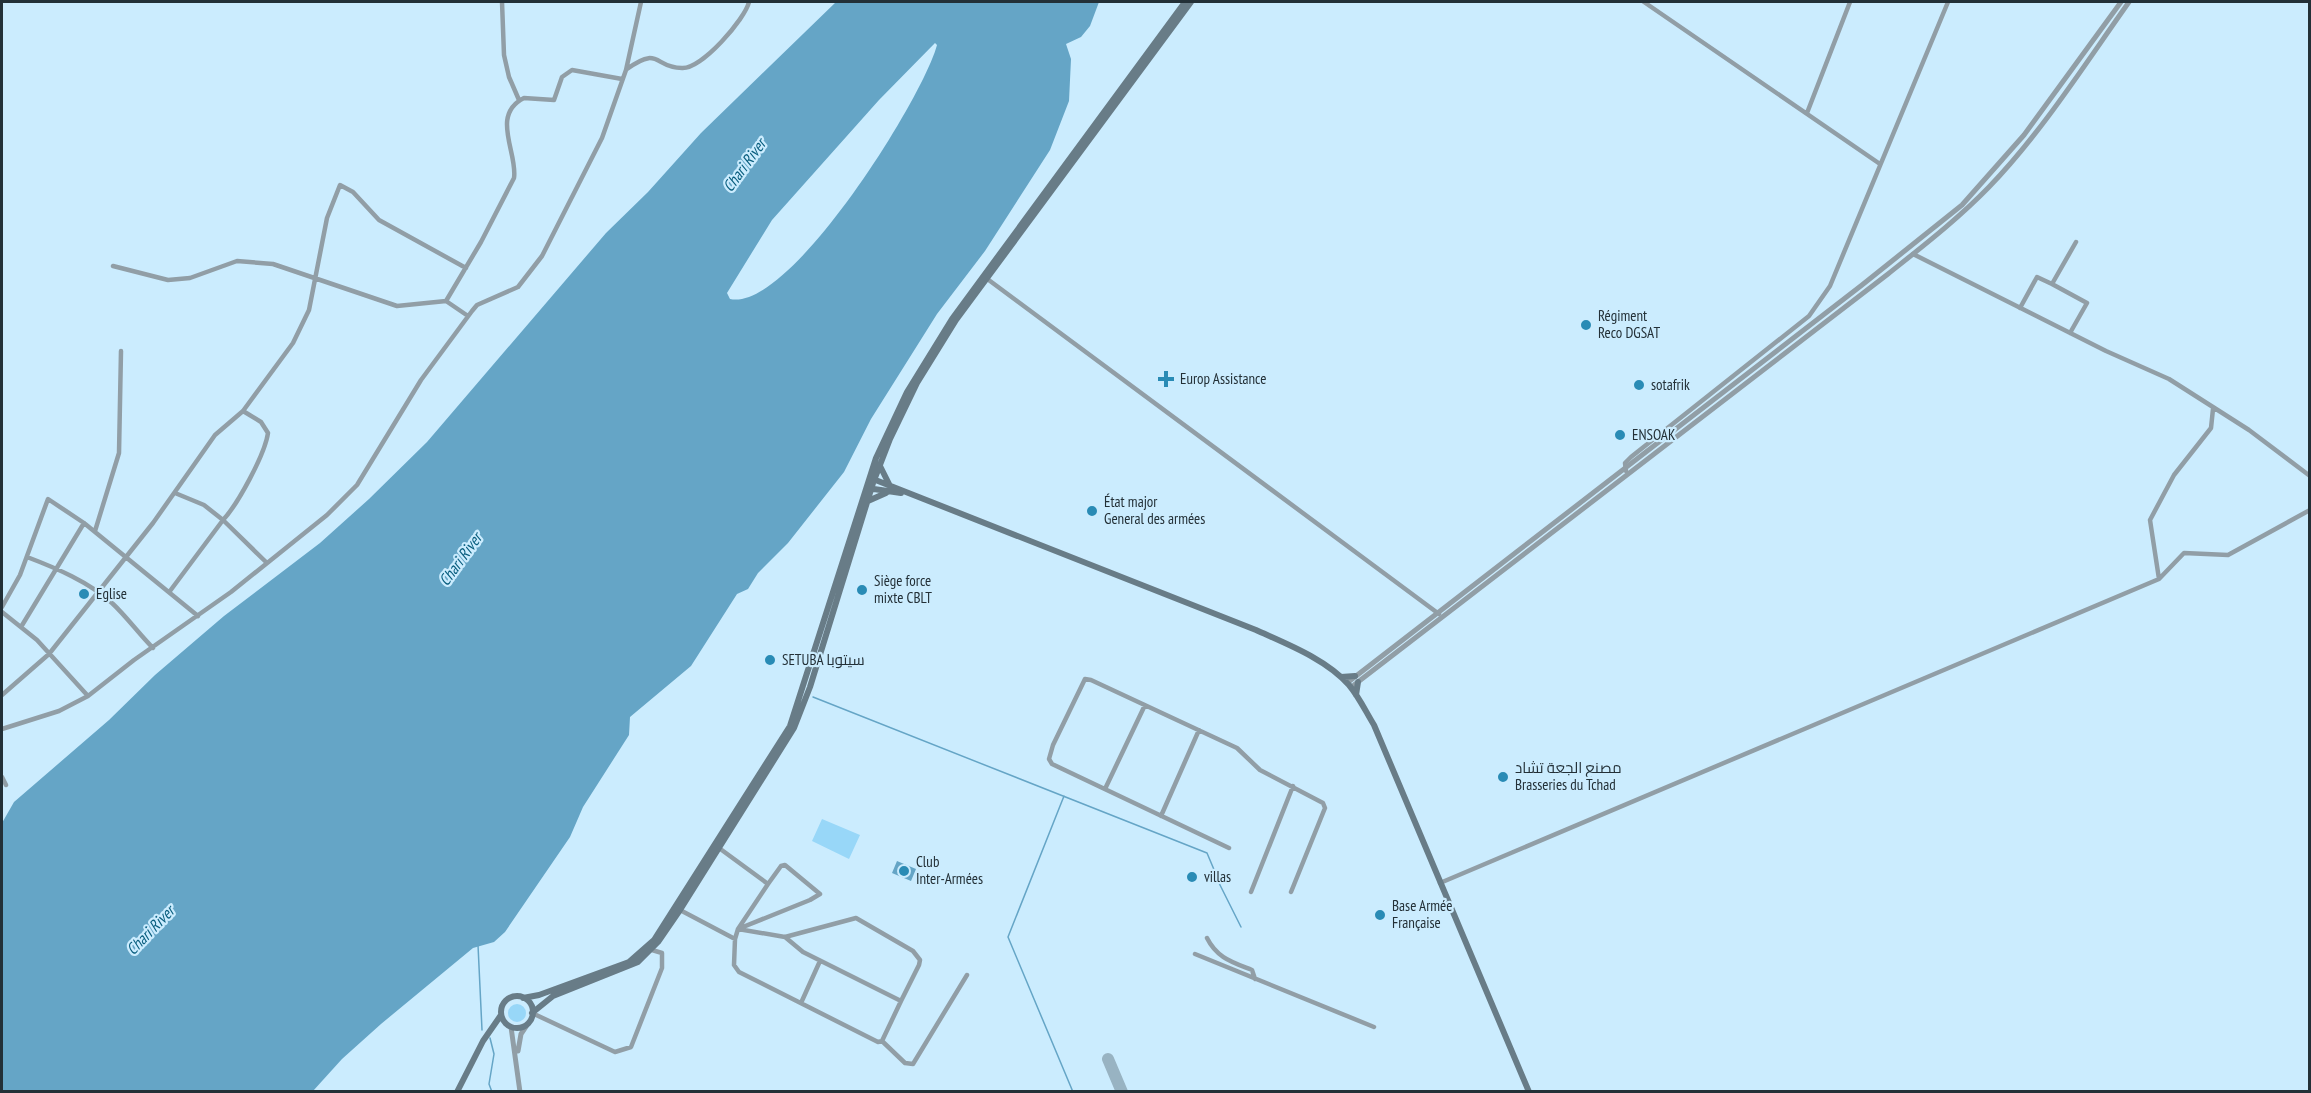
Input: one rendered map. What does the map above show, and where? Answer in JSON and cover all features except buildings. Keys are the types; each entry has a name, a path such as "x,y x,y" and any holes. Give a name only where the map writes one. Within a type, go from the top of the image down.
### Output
{"main road":[{"path":"492,1030 509,1026 519,1028 527,1024 532,1013 553,996 632,966 652,950 680,910 790,726 890,426 916,376 985,277 1187,3"},
{"path":"872,478 917,383 985,277"},
{"path":"879,465 890,489"},
{"path":"872,478 890,489 1256,630 1308,655 1349,685 1374,725 1529,1092"},
{"path":"868,489 890,489"},
{"path":"457,1092 483,1041 501,1015 502,1007 507,1000 515,997 523,998 617,967 641,954 654,940 716,850 781,751 798,718 868,501 868,489"},
{"path":"868,501 890,489"},
{"path":"1340,677 1357,679 1356,696"},
{"path":"523,998 530,1004 532,1013"},
{"path":"501,1015 509,1026"}],"street":[{"path":"502,2 504,55 509,77 519,100"},
{"path":"2,729 59,711 88,696 267,563 350,494 421,380 468,316 477,305 518,286 542,256 595,156 626,70 641,2"},
{"path":"626,70 638,61 651,57 683,68 699,63 725,38 749,2"},
{"path":"1644,2 1880,164"},
{"path":"1807,113 1850,2"},
{"path":"1625,471 1631,458 1764,354 1818,307 1830,286 1948,2"},
{"path":"1349,685 1441,616 1913,246 1962,205 2024,135 2121,2"},
{"path":"1625,471 1913,254 1970,206 2001,174 2043,122 2129,2"},
{"path":"519,100 535,98 554,100 562,76 572,70 622,79"},
{"path":"446,301 514,178 515,167 506,132 509,118 519,100"},
{"path":"2,695 49,654 175,493 215,435 243,411 293,343 309,310 327,218 340,185 353,192 379,220 466,268"},
{"path":"2052,284 2076,242"},
{"path":"1913,254 2070,333 2169,379 2249,430 2310,476"},
{"path":"113,266 168,280 190,278 219,266 252,261 273,264 397,306 446,301 468,316"},
{"path":"985,277 1441,616"},
{"path":"2020,308 2037,277 2052,284 2087,303 2070,333"},
{"path":"95,531 119,453 121,351"},
{"path":"2159,579 2150,520 2174,474 2211,428 2213,409"},
{"path":"170,591 224,520 249,480 268,438 266,428 243,411"},
{"path":"175,493 204,506 224,520 267,563"},
{"path":"2,607 27,557 46,500 95,531 198,616"},
{"path":"1440,883 2159,579 2184,553 2228,555 2310,510"},
{"path":"21,627 84,523"},
{"path":"27,557 57,568 99,593 113,604 153,648"},
{"path":"2,612 37,640 88,696"},
{"path":"1229,848 1052,764 1049,759 1053,745 1086,680 1091,680 1237,747 1260,770 1323,803 1325,808 1291,892"},
{"path":"1105,789 1145,705"},
{"path":"1161,816 1199,730"},
{"path":"2,777 6,785"},
{"path":"1251,892 1293,786"},
{"path":"716,850 768,884"},
{"path":"738,929 819,895 818,890 785,865 781,866 738,929 735,939 734,965 737,970 860,1034 882,1041 905,1062 913,1064 967,975"},
{"path":"680,910 735,939"},
{"path":"785,937 848,919 863,921 913,951 920,960 882,1041"},
{"path":"738,929 785,937 820,961 901,1001"},
{"path":"1207,938 1213,950 1223,959 1252,970 1255,979"},
{"path":"532,1013 615,1052 631,1047 662,968 662,953 652,950"},
{"path":"1195,954 1374,1027"},
{"path":"801,1003 820,961"},
{"path":"517,1065 519,1042 527,1024"},
{"path":"509,1026 520,1092"}],"shaded area":[{"path":"822,819 860,835 849,859 812,841"},
{"path":"517,1004 523,1007 526,1013 523,1019 517,1022 511,1019 508,1013 511,1007"}],"water":[{"name":"Chari River","path":"836,2 1099,2 1090,26 1081,37 1066,44 1071,59 1069,101 1050,150 985,251 937,314 871,419 844,472 788,543 758,573 748,589 737,594 691,666 630,717 629,735 583,807 570,837 505,932 494,942 473,948 381,1024 342,1059 313,1091 2,1091 2,823 14,802 224,616 320,543 369,499 427,442 606,233 648,192 701,133","holes":["935,43 937,45 927,72 881,152 851,197 818,238 786,272 756,294 730,299 727,293 772,220 879,100"]},
{"name":"Club Inter-Armées","path":"897,861 916,869 911,881 892,873"}],"waterway":[{"path":"813,697 1207,853 1215,872"},
{"path":"1064,796 1008,937 1073,1092"},
{"path":"1219,883 1241,927"},
{"path":"478,945 482,1030"},
{"path":"490,1038 494,1054 489,1084 492,1092"}],"taxiway":[{"path":"1108,1059 1122,1092"}],"place":[{"name":"Régiment Reco DGSAT","path":"1586,325"},
{"name":"Europ Assistance","path":"1166,379"},
{"name":"sotafrik","path":"1639,385"},
{"name":"ENSOAK","path":"1620,435"},
{"name":"État major General des armées","path":"1092,511"},
{"name":"Siège force mixte CBLT","path":"862,590"},
{"name":"Eglise","path":"84,594"},
{"name":"SETUBA سيتوبا","path":"770,660"},
{"name":"مصنع الجعة تشاد Brasseries du Tchad","path":"1503,777"},
{"name":"Club Inter-Armées","path":"904,871"},
{"name":"villas","path":"1192,877"},
{"name":"Base Armée Française","path":"1380,915"}]}
